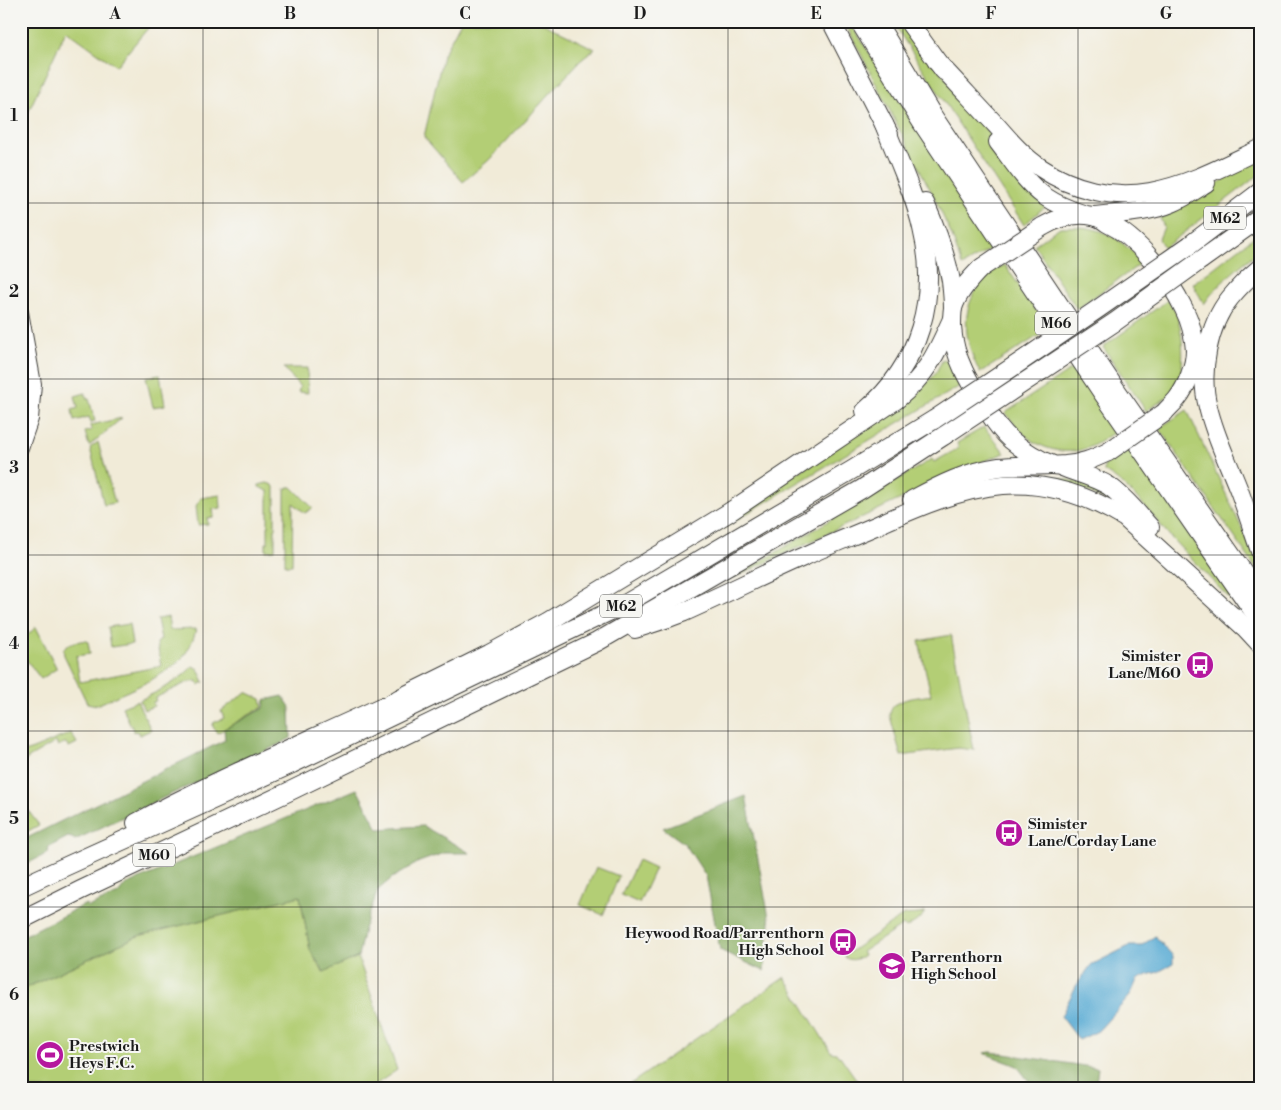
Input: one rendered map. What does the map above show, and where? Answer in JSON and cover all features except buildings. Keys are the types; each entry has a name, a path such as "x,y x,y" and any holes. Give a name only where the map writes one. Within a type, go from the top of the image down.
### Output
{"highway":[{"path":"831,21 913,178 931,217 945,255 951,282 954,346 966,378 998,427 1010,440 1028,452 1055,465 1090,477 1108,486 1122,497 1251,624 1260,644"},
{"name":"M66","path":"859,21 928,131 1112,406 1251,624"},
{"name":"M66","path":"876,21 933,116 1115,388 1260,596"},
{"path":"908,21 937,62 1034,187 1055,203 1069,210 1114,226 1143,249 1176,294 1185,311 1191,327 1195,351"},
{"path":"937,62 1018,149 1040,167 1059,178 1094,191 1132,194 1159,190 1201,177 1260,150"},
{"path":"728,513 839,433 876,402 904,366 915,343 926,304 927,255 915,205 884,124"},
{"path":"68,865 95,845 172,803 400,698 489,654 548,622 728,513 909,389 920,377 937,352 961,292 970,278 1042,227 1061,218 1159,208 1173,203 1260,150"},
{"name":"M62","path":"292,764 625,604 852,470 935,419 1030,356 1190,245 1260,192"},
{"name":"M62","path":"597,642 862,489 1115,322 1260,218"},
{"path":"597,642 681,613 803,556 944,483 976,472 1000,467 1084,462 1108,452 1164,413 1177,400 1192,370 1195,351 1207,314 1215,299 1225,287 1260,258"},
{"path":"1260,268 1230,299 1221,312 1214,326 1205,374 1207,405 1211,420 1260,551"},
{"path":"1192,370 1195,405 1202,428 1260,551"},
{"path":"803,556 934,502 965,492 1002,485 1045,486 1090,499 1125,518 1251,624"},
{"name":"M60","path":"21,920 597,642"},
{"path":"292,764 400,698"},
{"name":"M60","path":"21,888 292,764"}],"street":[{"path":"21,312 34,384 31,419 21,448"}],"green space":[{"path":"21,21 154,21 116,66 66,30 21,128"},
{"path":"461,21 538,21 595,49 580,61 489,160 463,182 424,137 443,55"},
{"path":"844,21 849,21 993,248 962,266 952,236 936,201"},
{"path":"892,21 901,21 1039,197 1048,204 1024,225"},
{"path":"1260,158 1260,174 1164,248 1159,239 1164,227 1160,218"},
{"path":"1060,227 1086,228 1106,233 1124,244 1143,262 1077,309 1034,245"},
{"path":"1260,232 1260,250 1223,281 1204,304 1193,284"},
{"path":"1005,265 1049,329 980,373 968,341 968,308 983,279 991,272"},
{"path":"1168,300 1176,313 1181,332 1183,354 1180,377 1172,393 1146,411 1103,347"},
{"path":"943,359 949,361 960,386 664,563 920,390 935,374"},
{"path":"1075,367 1115,432 1088,448 1077,451 1054,450 1032,441 1005,413"},
{"path":"284,368 307,368 308,393 298,392 300,387"},
{"path":"160,375 165,405 153,407 146,377"},
{"path":"85,393 87,399 89,399 95,421 91,422 89,417 74,421 72,410 78,408 75,396"},
{"path":"1187,410 1251,548 1260,563 1260,574 1159,428"},
{"path":"122,418 89,446 85,432 92,430 91,425"},
{"path":"984,427 1005,453 971,466 733,578 932,459 934,462 959,448 957,443"},
{"path":"98,442 115,503 104,505 90,448"},
{"path":"1131,448 1245,614 1175,542 1134,495 1104,471 1104,466"},
{"path":"999,475 1067,479 1105,493 1122,508 1079,488 982,478"},
{"path":"267,483 273,485 275,490 275,550 266,551 266,543 268,543 268,491 259,487 259,485"},
{"path":"292,487 313,508 305,513 293,503 292,565 285,565 285,489"},
{"path":"220,495 221,508 213,509 214,517 207,518 208,524 198,525 196,506 201,498"},
{"path":"168,617 170,630 196,629 191,644 183,657 165,672 142,684 97,705 87,703 64,655 63,649 73,643 86,640 88,642 90,654 76,656 80,682 161,666 157,643 161,639 157,619"},
{"path":"129,624 132,644 111,647 108,627"},
{"path":"36,627 56,667 56,669 41,679 21,653 21,641"},
{"path":"951,635 974,750 958,748 901,756 890,716 891,710 900,702 931,695 919,641"},
{"path":"193,666 198,669 204,682 199,685 197,681 188,682 159,696 153,702 154,706 144,710 140,700 161,690"},
{"path":"246,692 261,699 263,707 217,733 212,725 224,718 221,711"},
{"path":"283,696 290,707 291,738 75,840 68,837 49,847 48,853 21,867 21,841 225,740 224,729 264,708 265,700"},
{"path":"137,701 151,730 140,735 138,731 134,732 122,707"},
{"path":"71,733 77,743 69,747 66,743 58,746 56,742 27,759 23,765 24,768 21,770 21,753"},
{"path":"357,789 378,829 423,826 470,853 444,853 419,862 392,878 378,890 364,929 358,957 324,972 310,950 300,896 138,936 21,990 21,937 86,904 88,907 118,894 125,885"},
{"path":"746,796 770,923 764,971 720,950 706,876 685,844 663,828"},
{"path":"26,808 39,825 21,835 21,809"},
{"path":"638,860 655,868 639,903 621,895"},
{"path":"596,867 619,876 603,915 580,905"},
{"path":"300,896 310,950 323,972 358,957 397,1070 369,1089 21,1089 21,990 138,936"},
{"path":"925,912 920,919 906,928 903,925 862,952 864,955 862,957 851,960 844,956 902,916"},
{"path":"785,977 831,1052 840,1056 863,1089 623,1089"},
{"path":"991,1052 1098,1068 1095,1089 1035,1089 1017,1066 984,1053"}],"water":[{"path":"1155,936 1173,956 1173,964 1137,980 1130,996 1098,1031 1079,1040 1061,1016 1076,986 1091,965 1129,946 1141,946"}],"place":[{"name":"Simister Lane/M60","path":"1200,665"},
{"name":"Simister Lane/Corday Lane","path":"1009,833"},
{"name":"Heywood Road/Parrenthorn High School","path":"843,942"},
{"name":"Parrenthorn High School","path":"892,966"},
{"name":"Prestwich Heys F.C.","path":"50,1055"}]}
